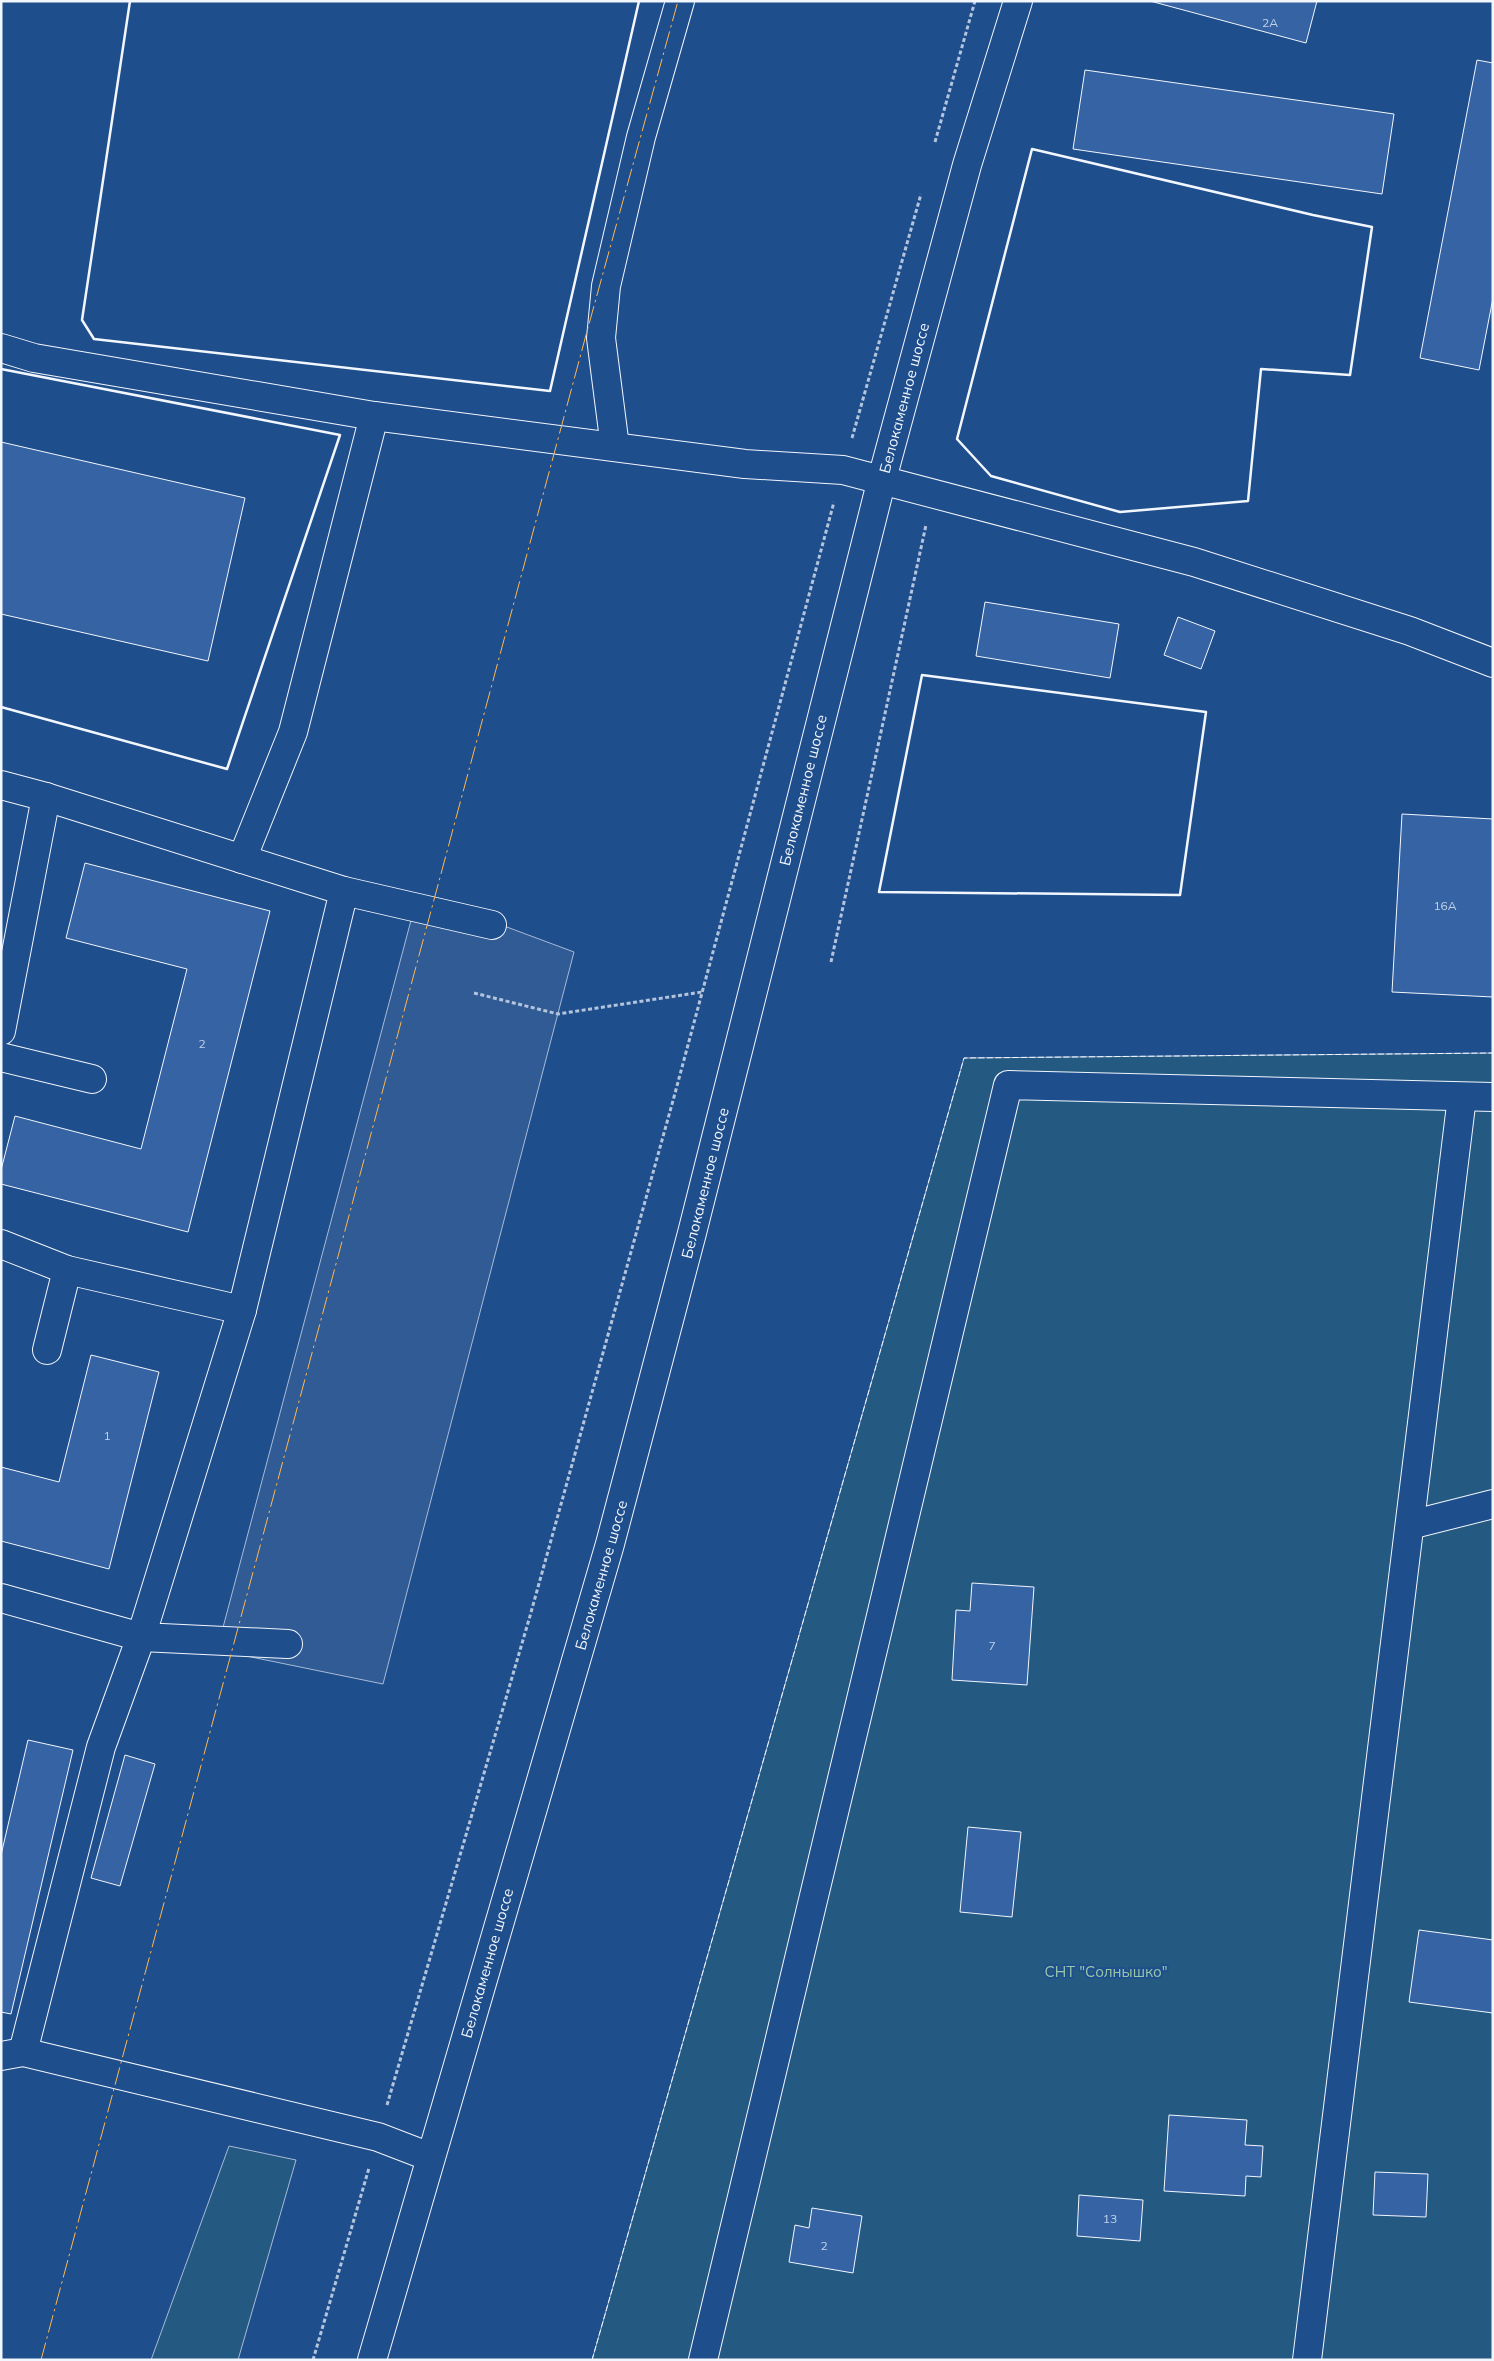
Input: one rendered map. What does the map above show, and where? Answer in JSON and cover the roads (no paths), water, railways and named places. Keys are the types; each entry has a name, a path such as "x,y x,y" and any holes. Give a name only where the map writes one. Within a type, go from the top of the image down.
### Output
{"street":[{"path":"615,447 601,338 606,286 641,137 680,1"},
{"name":"Белокаменное шоссе","path":"372,2360 610,1544 695,1223 882,479 967,164 1018,1"},
{"path":"1,348 34,358 374,416 745,464 843,470 1194,562 1410,631 1493,663"},
{"path":"242,859 292,732 374,416"},
{"path":"1,785 46,797 344,891 492,925"},
{"path":"1,1031 46,797"},
{"path":"344,891 242,1310 141,1638 101,1747 12,2054 378,2137 430,2156"},
{"path":"1,1057 92,1079"},
{"path":"703,2360 1008,1085 1493,1097"},
{"path":"1306,2360 1462,1097"},
{"path":"1,1244 67,1270 242,1310"},
{"path":"47,1350 67,1270"},
{"path":"1410,1525 1493,1504"},
{"path":"1,1598 141,1638 288,1644"}],"park label":[{"name":"СНТ \"Солнышко\"","path":"1106,1971"}]}
